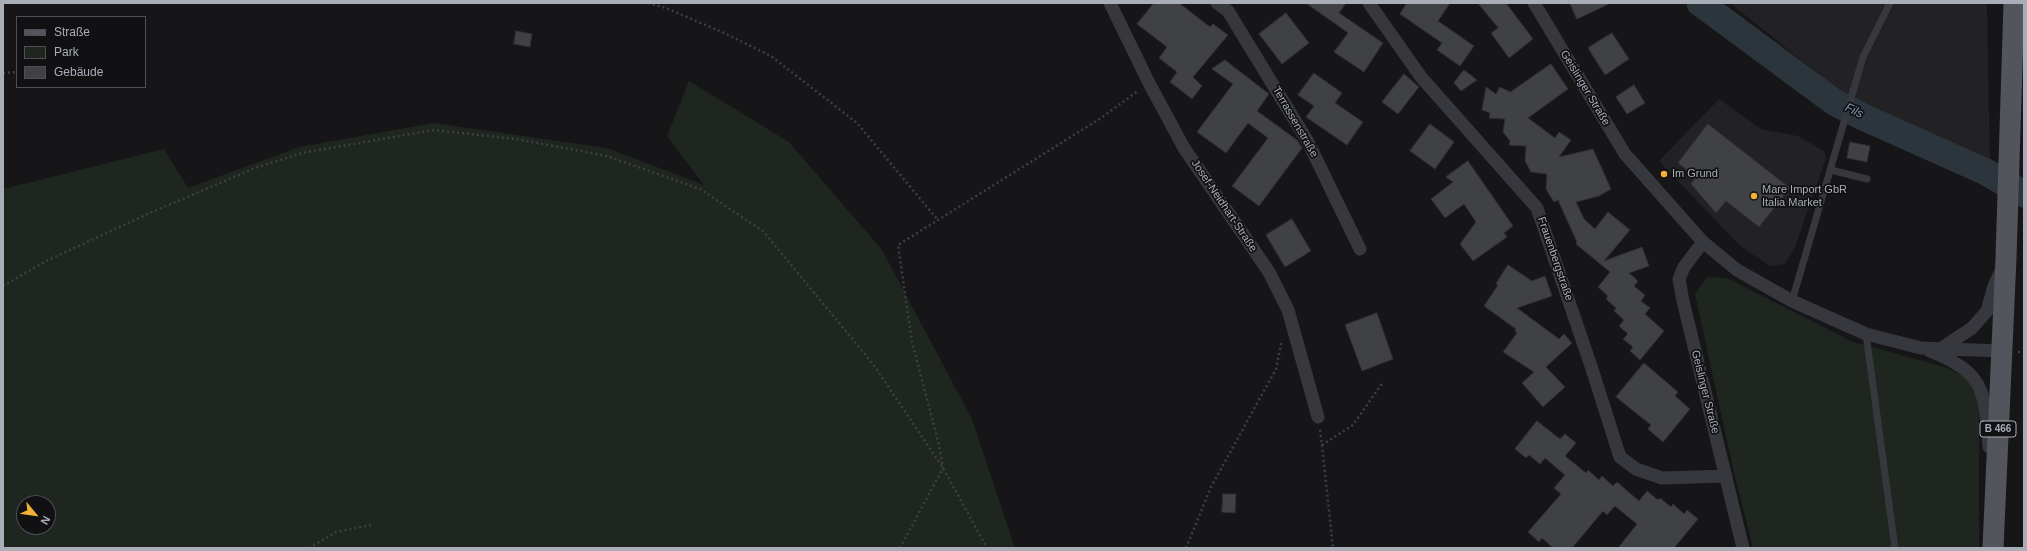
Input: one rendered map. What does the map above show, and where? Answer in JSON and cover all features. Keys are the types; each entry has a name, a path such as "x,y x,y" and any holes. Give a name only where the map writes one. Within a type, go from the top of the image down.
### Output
{"main road":[{"name":"B 466","path":"1993,548 2006,258 2014,3"}],"street":[{"name":"Josef-Neidhart-Straße","path":"1110,3 1149,83 1184,148 1269,272 1288,310 1318,417"},
{"name":"Terrassenstraße","path":"1217,3 1228,11 1308,142 1360,249"},
{"name":"Frauenbergstraße","path":"1369,3 1421,78 1537,208 1591,366 1620,457 1636,469 1662,478 1726,476"},
{"name":"Geislinger Straße","path":"1534,3 1626,154 1703,242 1737,270 1792,301 1866,334 1921,348 1953,360 1971,374 1978,383 1985,399 1995,507"},
{"name":"Geislinger Straße","path":"1703,242 1684,267 1679,279 1743,548"},
{"path":"1942,348 1972,328 1987,311 1994,286 2006,258"},
{"name":"Geislinger Straße","path":"1921,348 2002,351"}],"lane":[{"path":"1792,301 1863,57 1890,3"},
{"path":"1831,170 1867,179"},
{"path":"1866,334 1895,548"}],"path":[{"path":"648,3 666,8 722,32 771,56 857,122 937,220"},
{"path":"3,73 16,72"},
{"path":"900,548 943,468 939,445 912,342 898,244 1101,118 1149,83"},
{"path":"3,286 46,261 152,212 255,168 302,153 434,130 516,140 607,156 700,188 763,231 873,364 943,468 987,548"},
{"path":"1186,548 1211,487 1276,369 1282,339"},
{"path":"1322,445 1353,425 1383,382"},
{"path":"1318,417 1332,548"},
{"path":"309,548 336,532 371,525"}],"shaded area":[{"path":"1730,3 1987,3 1990,167 1857,105"},
{"path":"1719,99 1761,129 1798,136 1824,151 1826,158 1795,247 1785,264 1770,266 1740,246 1659,161"}],"green space":[{"path":"689,81 789,142 882,250 972,419 1015,548 3,548 3,189 164,149 188,188 299,147 434,123 607,148 704,185 667,136"},
{"path":"1707,277 1727,278 1853,342 1945,367 1965,377 1979,398 1979,548 1753,548 1734,473 1695,294"}],"building":[{"path":"1154,3 1179,3 1210,27 1213,24 1228,35 1193,77 1202,86 1192,99 1170,82 1177,72 1159,58 1167,47 1137,24"},
{"path":"1306,3 1346,3 1339,13 1383,43 1364,72 1334,52 1348,33"},
{"path":"1407,3 1450,3 1438,21 1474,46 1460,66 1437,50 1442,43 1400,14"},
{"path":"1478,3 1506,3 1533,39 1509,58 1491,33 1498,28"},
{"path":"1570,3 1611,3 1577,19"},
{"path":"1286,13 1309,43 1282,64 1259,34"},
{"path":"516,31 532,34 530,47 514,44"},
{"path":"1612,33 1629,59 1605,75 1588,48"},
{"path":"1225,60 1269,94 1257,111 1297,140 1302,148 1259,206 1232,186 1268,138 1248,123 1226,153 1197,132 1233,84 1212,69"},
{"path":"1551,64 1568,89 1528,118 1555,138 1559,132 1571,140 1559,157 1593,149 1611,189 1599,196 1576,202 1584,219 1595,229 1608,212 1630,230 1604,261 1642,247 1649,266 1629,273 1638,281 1634,286 1645,295 1641,301 1650,308 1645,314 1664,331 1640,360 1630,351 1633,347 1623,339 1628,334 1619,326 1624,320 1614,311 1616,308 1606,299 1608,296 1598,287 1610,272 1576,244 1577,242 1558,200 1554,202 1546,189 1547,174 1531,172 1525,161 1526,146 1509,145 1510,141 1503,132 1505,119 1489,118 1490,113 1482,110 1486,87 1496,94 1500,87 1510,92"},
{"path":"1464,70 1477,80 1461,91 1454,83"},
{"path":"1314,73 1342,93 1335,103 1363,122 1347,145 1306,117 1314,106 1298,95"},
{"path":"1404,74 1419,87 1398,114 1382,102"},
{"path":"1634,85 1645,103 1627,114 1616,97"},
{"path":"1430,124 1454,142 1435,169 1410,151"},
{"path":"1708,124 1790,188 1759,227 1726,201 1716,213 1691,184 1696,177 1678,163"},
{"path":"1850,142 1870,146 1867,162 1847,158"},
{"path":"1468,161 1513,226 1504,233 1507,237 1473,261 1460,244 1476,222 1464,204 1445,218 1431,199 1453,182 1446,177"},
{"path":"1292,219 1311,251 1285,267 1266,235"},
{"path":"1508,265 1532,281 1545,276 1552,296 1517,308 1559,339 1564,334 1572,343 1546,367 1565,387 1543,407 1522,383 1534,372 1503,352 1517,333 1515,331 1516,329 1484,306 1498,285 1496,284"},
{"path":"1377,313 1393,359 1362,371 1345,325"},
{"path":"1644,363 1678,392 1675,396 1690,409 1663,442 1648,429 1651,425 1616,397"},
{"path":"1537,421 1560,439 1565,434 1576,443 1565,456 1586,473 1588,470 1599,480 1602,476 1613,486 1617,482 1639,501 1647,491 1658,500 1660,498 1671,507 1673,504 1684,514 1687,510 1698,519 1674,548 1618,548 1637,524 1615,506 1607,515 1603,511 1572,548 1553,548 1542,538 1539,542 1528,532 1561,494 1554,488 1565,475 1545,458 1540,464 1529,455 1526,458 1515,449"},
{"path":"1223,494 1236,494 1235,513 1222,512"}],"waterway":[{"name":"Fils","path":"1700,3 1834,102 1863,117 1986,172 2024,194"}],"place":[{"name":"Im Grund","path":"1664,174"},
{"name":"Mare Import GbR Italia Market","path":"1754,196"}]}
